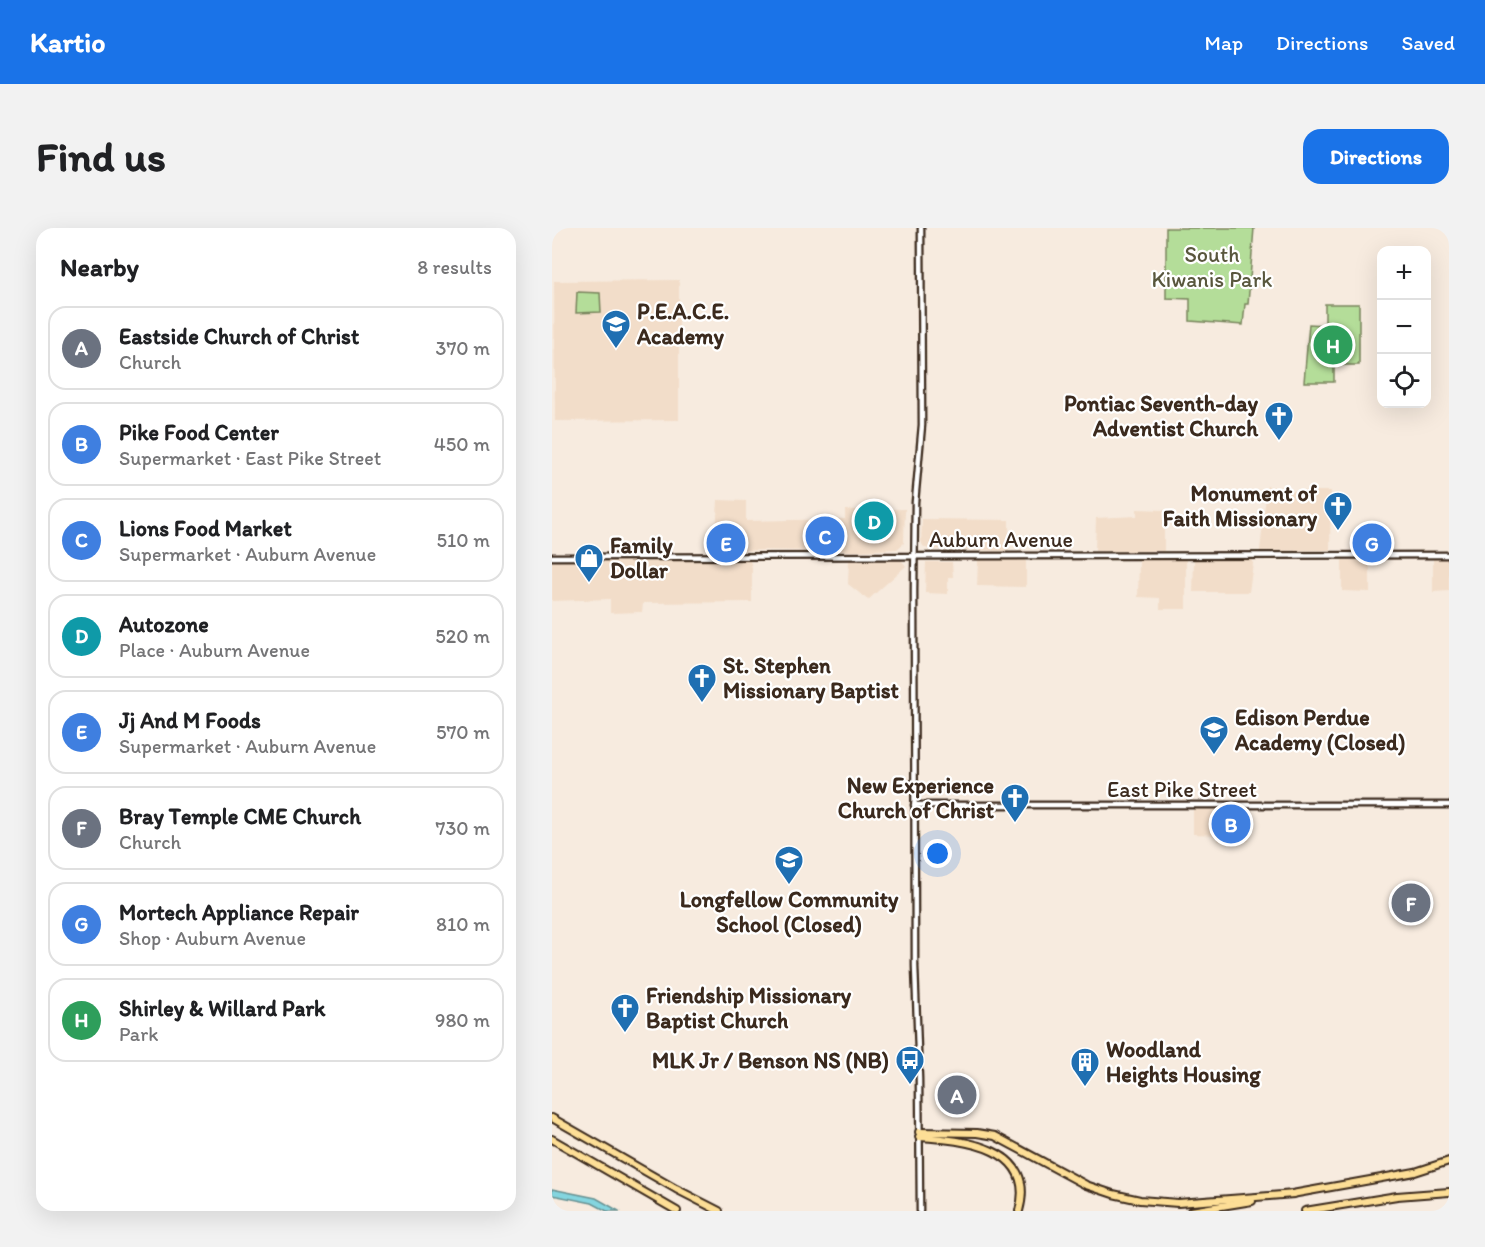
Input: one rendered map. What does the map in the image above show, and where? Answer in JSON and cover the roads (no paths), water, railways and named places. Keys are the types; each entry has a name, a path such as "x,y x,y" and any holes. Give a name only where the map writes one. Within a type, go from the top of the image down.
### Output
{"highway":[{"path":"552,1118 719,1211"},
{"path":"919,1135 970,1132 995,1136 1086,1185 1140,1200 1178,1203 1294,1194"},
{"path":"919,1135 980,1146 1003,1156 1011,1163 1020,1181 1022,1199 1019,1211"},
{"path":"552,1139 677,1211"},
{"path":"1191,1211 1415,1172 1449,1161"},
{"path":"1305,1211 1397,1196 1449,1192"}],"main road":[{"path":"920,1211 915,966 914,555 916,488 922,425 921,228"},
{"name":"Auburn Avenue","path":"552,557 1449,555"},
{"name":"East Pike Street","path":"914,805 1449,805"}],"water":[{"path":"552,1189 596,1198 619,1211 607,1211 592,1203 552,1195"}],"place":[{"name":"Shirley & Willard Park","path":"1333,345"},
{"name":"P.E.A.C.E. Academy","path":"616,350"},
{"name":"Pontiac Seventh-day Adventist Church","path":"1279,442"},
{"name":"Autozone","path":"874,521"},
{"name":"Monument of Faith Missionary","path":"1338,532"},
{"name":"Lions Food Market","path":"825,536"},
{"name":"Jj And M Foods","path":"726,543"},
{"name":"Mortech Appliance Repair","path":"1372,543"},
{"name":"Family Dollar","path":"589,584"},
{"name":"St. Stephen Missionary Baptist","path":"702,704"},
{"name":"Edison Perdue Academy (Closed)","path":"1214,756"},
{"name":"New Experience Church of Christ","path":"1015,824"},
{"name":"Pike Food Center","path":"1231,824"},
{"name":"Longfellow Community School (Closed)","path":"789,886"},
{"name":"Bray Temple CME Church","path":"1411,903"},
{"name":"Friendship Missionary Baptist Church","path":"625,1034"},
{"name":"MLK Jr / Benson NS (NB)","path":"910,1086"},
{"name":"Woodland Heights Housing","path":"1085,1088"},
{"name":"Eastside Church of Christ","path":"957,1095"}],"park label":[{"name":"South Kiwanis Park","path":"1212,266"}]}
